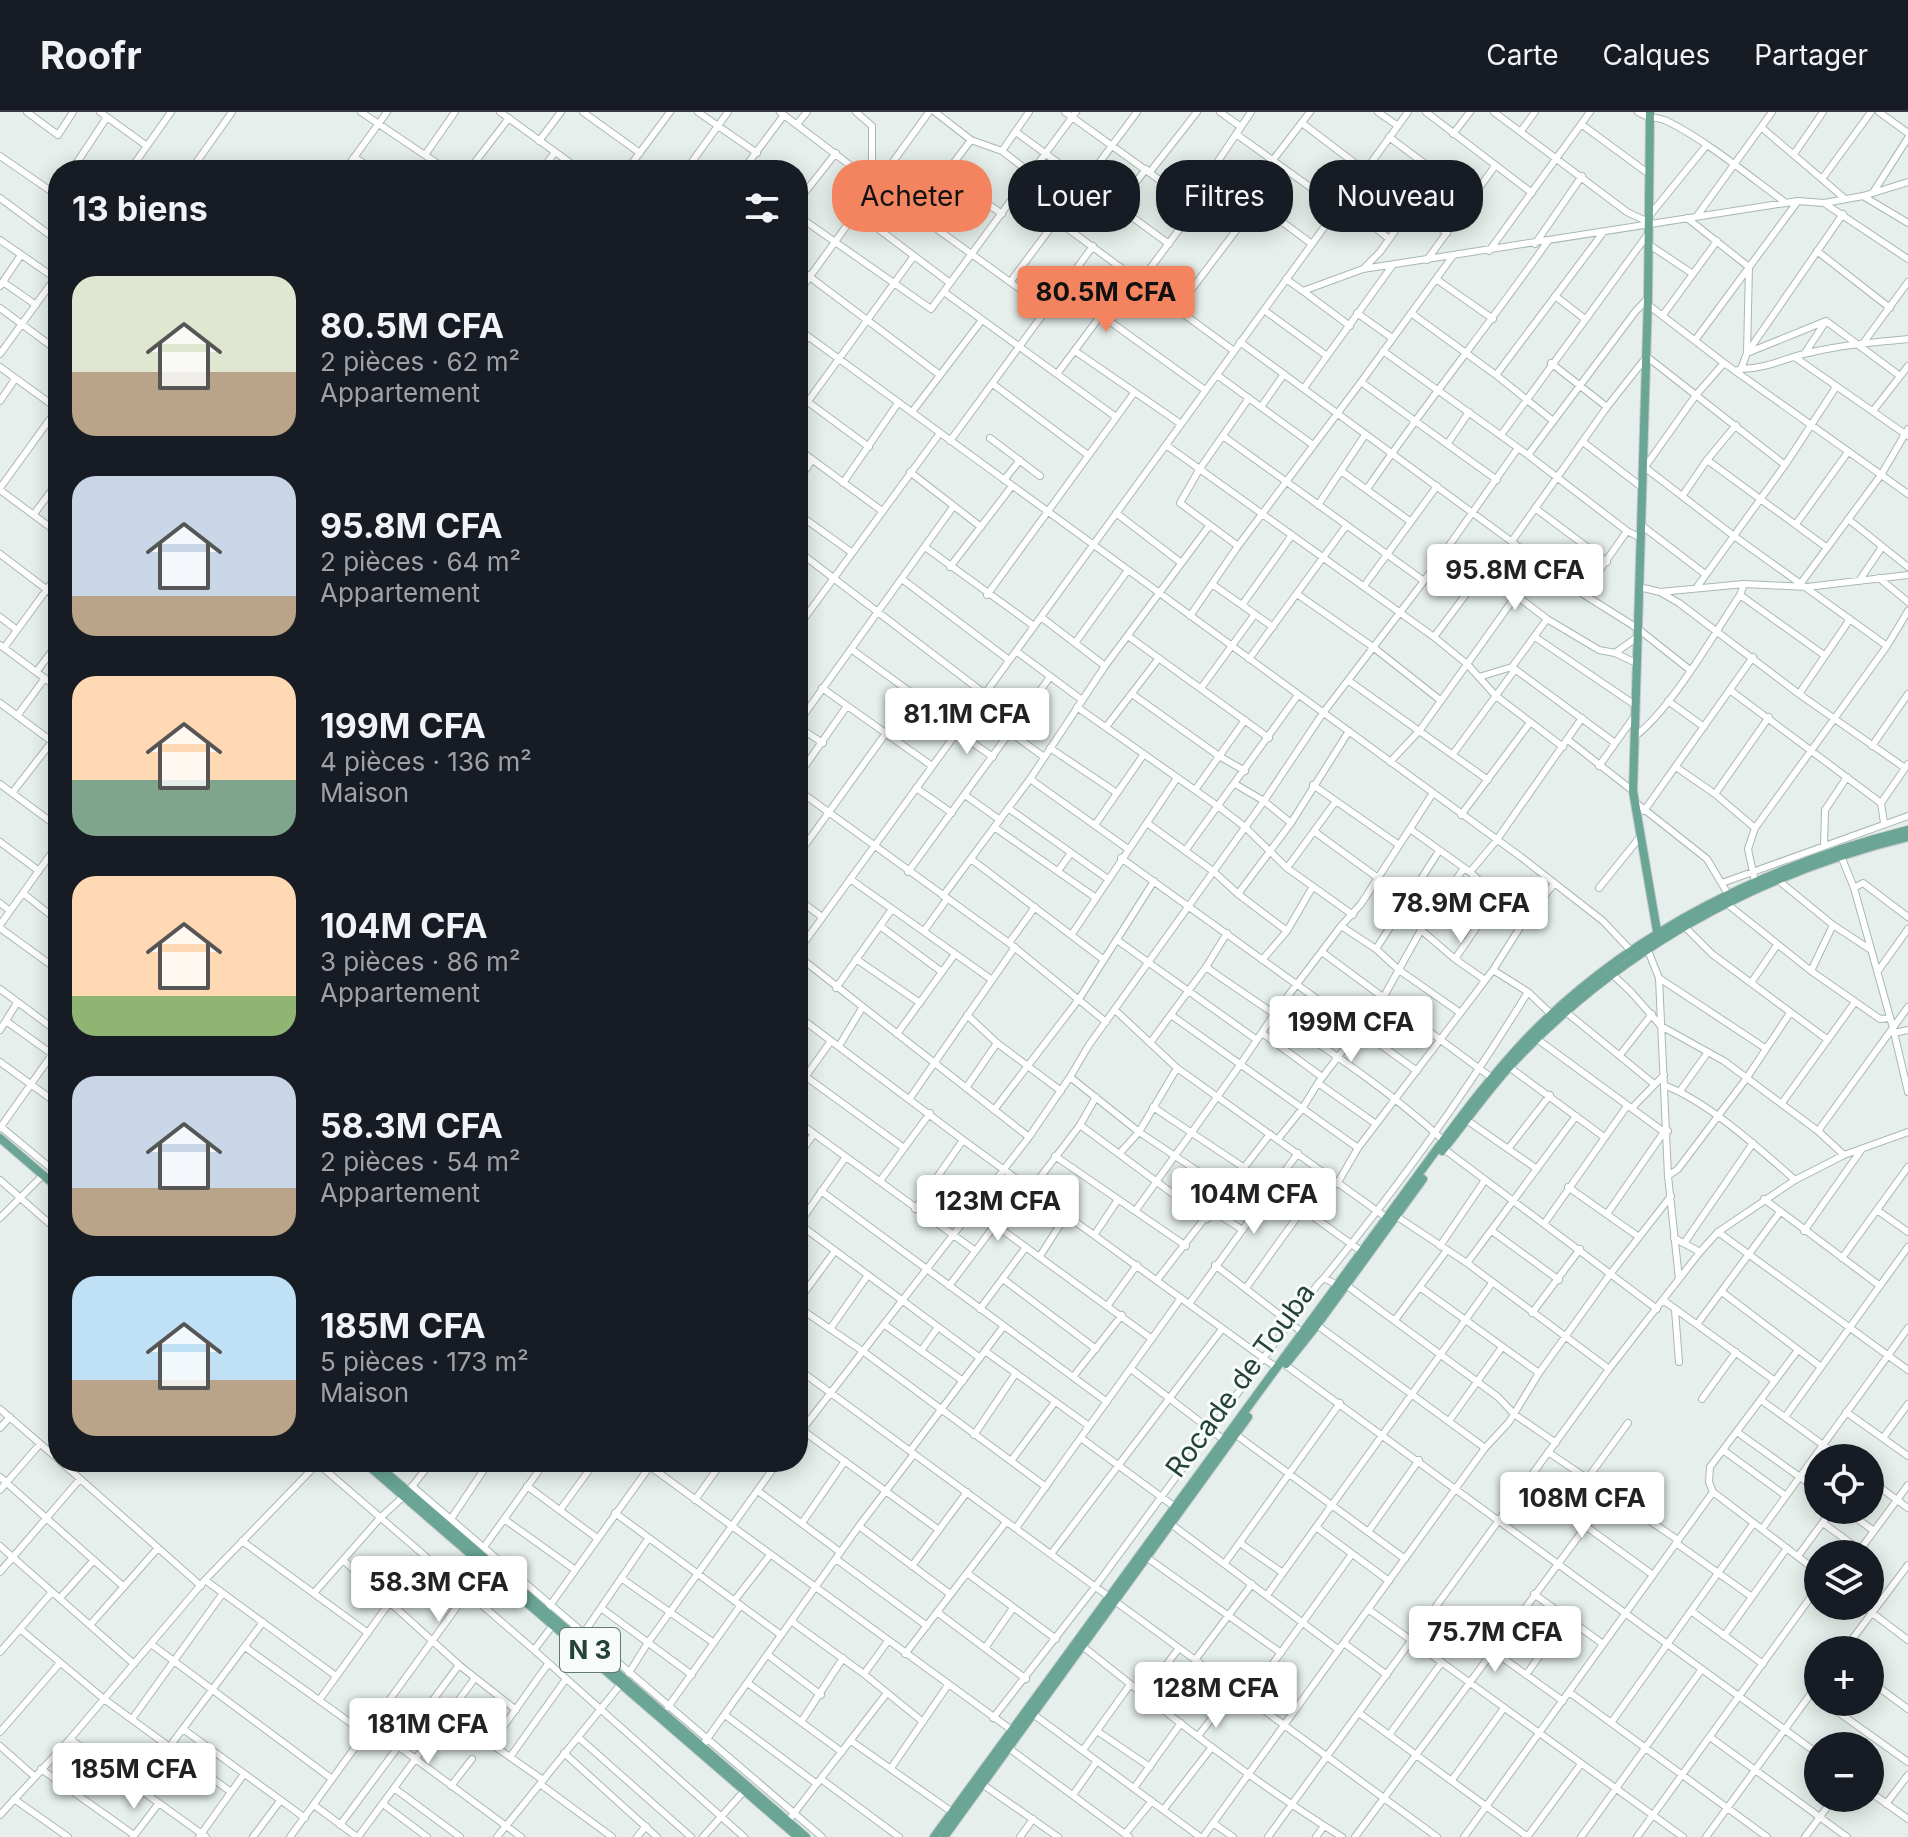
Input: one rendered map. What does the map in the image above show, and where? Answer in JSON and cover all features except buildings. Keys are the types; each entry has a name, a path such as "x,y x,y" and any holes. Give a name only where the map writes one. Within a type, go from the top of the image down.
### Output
{"main road":[{"path":"1650,115 1634,796 1658,938"},
{"name":"Rocade de Touba","path":"1112,1599 1171,1524 1303,1333 1492,1078 1534,1032 1634,954 1755,882 1819,856 1908,830"},
{"name":"Rocade de Touba","path":"1444,1145 1468,1121 1509,1067 1537,1039 1634,954 1658,938 1727,898 1841,856 1908,837"},
{"path":"0,1138 48,1179"},
{"path":"0,1144 48,1185"},
{"name":"Rocade de Touba","path":"944,1837 982,1784 1013,1731 1112,1599 1224,1440 1281,1365 1317,1325 1361,1251 1391,1217"},
{"name":"N 3","path":"379,1472 408,1491 487,1569 553,1625 705,1742 791,1817 806,1837"},
{"name":"N 3","path":"386,1472 549,1607 798,1837"},
{"name":"Rocade de Touba","path":"934,1837 1033,1714 1079,1644"}],"street":[{"path":"27,112 58,135 73,112"},
{"path":"100,112 147,146"},
{"path":"137,160 171,112"},
{"path":"198,160 232,112"},
{"path":"361,112 432,160"},
{"path":"352,160 387,112"},
{"path":"425,155 455,112"},
{"path":"500,112 566,160"},
{"path":"539,141 561,112"},
{"path":"583,112 640,153"},
{"path":"635,160 668,115 660,112"},
{"path":"698,112 757,153"},
{"path":"694,160 728,112"},
{"path":"797,124 807,112"},
{"path":"856,112 872,126 872,160"},
{"path":"895,160 932,112 971,140 1002,151 1014,160"},
{"path":"1015,112 1024,119"},
{"path":"1002,151 1029,112"},
{"path":"1065,112 1075,114 1156,177"},
{"path":"1102,160 1137,112"},
{"path":"1140,180 1197,112"},
{"path":"1220,112 1273,160 1310,112"},
{"path":"1218,160 1251,112"},
{"path":"1378,112 1398,126"},
{"path":"1373,160 1408,112"},
{"path":"1426,112 1532,193"},
{"path":"1453,134 1470,112"},
{"path":"1494,112 1627,212 1648,224"},
{"path":"1521,131 1535,112"},
{"path":"1489,251 1590,112"},
{"path":"1638,112 1666,115 1786,203"},
{"path":"1794,154 1823,112"},
{"path":"1822,179 1871,112"},
{"path":"1874,191 1908,136 1879,112"},
{"path":"1697,216 1770,113"},
{"path":"751,160 782,114 845,160"},
{"path":"1042,160 1075,114"},
{"path":"79,160 107,117"},
{"path":"477,160 509,118"},
{"path":"1302,123 1351,160"},
{"path":"1581,124 1649,174"},
{"path":"1761,127 1844,198"},
{"path":"1016,132 1054,160"},
{"path":"1389,137 1420,160"},
{"path":"956,160 971,140"},
{"path":"1501,435 1706,146"},
{"path":"549,160 555,152"},
{"path":"808,188 836,153"},
{"path":"0,156 48,187"},
{"path":"354,157 359,160"},
{"path":"1483,183 1495,166"},
{"path":"1535,244 1582,176"},
{"path":"1303,291 1363,269 1798,201 1824,203 1863,196 1908,182"},
{"path":"1863,196 1908,223"},
{"path":"0,198 48,234"},
{"path":"1696,339 1798,201"},
{"path":"1824,203 1908,259"},
{"path":"808,223 929,309 1008,206"},
{"path":"992,207 1002,214"},
{"path":"1738,370 1843,214"},
{"path":"1687,218 1749,267"},
{"path":"1140,223 1169,244"},
{"path":"1293,230 1312,244"},
{"path":"808,279 841,232"},
{"path":"882,232 950,283"},
{"path":"940,232 1049,310"},
{"path":"1011,281 1047,232"},
{"path":"1073,232 1234,351"},
{"path":"1140,282 1178,232"},
{"path":"1176,310 1235,232"},
{"path":"808,939 1321,232"},
{"path":"1379,232 1389,239"},
{"path":"1363,269 1394,232"},
{"path":"1427,260 1447,233"},
{"path":"1496,375 1602,233"},
{"path":"0,240 48,271"},
{"path":"1367,489 1437,389 1493,319 1548,241"},
{"path":"1663,315 1717,241"},
{"path":"1648,244 1693,274"},
{"path":"950,441 1093,246"},
{"path":"1817,251 1890,308"},
{"path":"21,255 2,284 36,305"},
{"path":"869,447 808,402 914,256"},
{"path":"1190,616 1452,256"},
{"path":"1304,388 1392,266"},
{"path":"1747,353 1749,267"},
{"path":"1057,374 1131,275"},
{"path":"810,276 940,375"},
{"path":"1286,279 1350,326"},
{"path":"1436,279 1493,319"},
{"path":"1862,343 1908,282"},
{"path":"0,354 48,288"},
{"path":"944,292 1116,417"},
{"path":"1555,296 1585,319"},
{"path":"1528,455 1635,312 1648,301 1724,363 1738,370 1908,494"},
{"path":"0,308 48,344"},
{"path":"1264,310 1327,356"},
{"path":"1357,313 1392,338"},
{"path":"1411,313 1552,420"},
{"path":"1101,315 1205,390"},
{"path":"912,412 982,320"},
{"path":"1747,353 1826,321"},
{"path":"1826,321 1862,343 1900,376"},
{"path":"1805,353 1826,321"},
{"path":"808,337 1433,793 1603,921 1634,954"},
{"path":"1738,370 1767,366 1805,353 1908,339"},
{"path":"1240,342 1690,670"},
{"path":"1075,351 1181,424"},
{"path":"1383,351 1501,435 1627,531 1641,538"},
{"path":"1512,541 1645,357 1785,465"},
{"path":"1796,358 1907,433 1881,475 1826,547 1804,585"},
{"path":"1551,363 1607,407"},
{"path":"1724,363 1696,395 1644,466 1734,536 1887,646"},
{"path":"1873,411 1908,366"},
{"path":"0,367 48,401"},
{"path":"1261,407 1284,374"},
{"path":"1217,375 1313,445"},
{"path":"1,398 15,379"},
{"path":"1361,382 1497,480"},
{"path":"993,384 1088,455"},
{"path":"1697,587 1785,465 1836,387"},
{"path":"987,595 1134,393"},
{"path":"1238,546 1180,503 1249,398"},
{"path":"843,483 898,403"},
{"path":"1448,443 1469,412"},
{"path":"48,422 0,489 48,525"},
{"path":"1683,495 1736,425"},
{"path":"808,608 834,579 940,433"},
{"path":"1318,505 1365,435"},
{"path":"1223,436 1424,581"},
{"path":"990,438 1040,476"},
{"path":"1583,442 1643,488"},
{"path":"1166,445 1434,637 1467,664 1496,696 1563,747"},
{"path":"808,1423 904,1301 951,1234 1029,1137 1323,713 1424,581 1518,448"},
{"path":"1796,524 1848,452"},
{"path":"808,457 882,511"},
{"path":"808,466 812,460"},
{"path":"1004,480 1020,460"},
{"path":"1707,460 1826,547"},
{"path":"1341,471 1411,522"},
{"path":"910,472 981,527"},
{"path":"950,567 1012,486"},
{"path":"1364,586 1437,486"},
{"path":"34,514 48,500"},
{"path":"808,710 953,507"},
{"path":"1535,508 1607,562"},
{"path":"1116,513 1180,562"},
{"path":"1848,519 1908,567"},
{"path":"808,521 851,552"},
{"path":"1641,524 1705,574"},
{"path":"924,931 1105,666 1209,526"},
{"path":"1249,659 1346,526"},
{"path":"1583,594 1627,531"},
{"path":"1242,605 1292,535"},
{"path":"1450,545 1547,619 1599,650 1615,653 1636,663"},
{"path":"925,547 987,595 1034,626"},
{"path":"1858,582 1882,547"},
{"path":"0,554 46,590"},
{"path":"808,559 985,694"},
{"path":"1390,762 1420,730 1540,562"},
{"path":"1075,643 1128,570"},
{"path":"1434,637 1484,570"},
{"path":"1639,587 1660,592 1744,584 1858,582 1908,575"},
{"path":"1879,578 1908,602"},
{"path":"902,579 1009,660"},
{"path":"1212,584 1273,627"},
{"path":"1634,737 1644,730 1668,701 1740,595 1744,584"},
{"path":"48,587 2,647 48,680"},
{"path":"1660,592 1753,657 1835,720 1906,766 1881,803 1884,823"},
{"path":"1297,594 1373,647 1440,700"},
{"path":"1740,595 1824,655"},
{"path":"1755,882 1748,849 1755,828 1835,720 1908,611"},
{"path":"1201,688 1255,614"},
{"path":"0,617 17,630"},
{"path":"1041,617 1105,666"},
{"path":"1453,754 1547,619"},
{"path":"1799,694 1850,619"},
{"path":"1615,653 1637,633"},
{"path":"1128,636 1269,738"},
{"path":"1535,637 1635,710 1599,766"},
{"path":"851,649 993,757"},
{"path":"1016,651 1082,700"},
{"path":"37,671 48,657"},
{"path":"1644,811 1753,657"},
{"path":"1106,727 1159,658"},
{"path":"1479,677 1513,669 1615,743"},
{"path":"908,872 1050,677"},
{"path":"17,716 45,678"},
{"path":"1349,681 1488,780"},
{"path":"822,688 932,766"},
{"path":"1731,691 1881,803"},
{"path":"1132,694 1245,771"},
{"path":"1872,746 1908,694"},
{"path":"1185,851 1298,695"},
{"path":"1668,701 1704,727"},
{"path":"0,703 48,739"},
{"path":"808,763 847,706"},
{"path":"1077,707 1219,807 1245,827 1287,868 1353,915"},
{"path":"1715,794 1769,717"},
{"path":"1278,1139 1383,998 1421,930 1467,870 1496,841 1582,718"},
{"path":"1195,790 1245,720"},
{"path":"1461,815 1529,724"},
{"path":"1238,894 1270,854 1349,731"},
{"path":"808,732 823,743"},
{"path":"808,841 886,733"},
{"path":"1011,733 1044,757"},
{"path":"1568,740 1634,796 1644,811 1707,859 1727,898 1777,945 1880,1019 1890,1018"},
{"path":"1050,748 1117,793"},
{"path":"12,793 48,752"},
{"path":"1095,825 1144,754"},
{"path":"1676,767 1715,794 1755,828"},
{"path":"1824,846 1825,810 1847,777"},
{"path":"1072,934 1177,778"},
{"path":"1030,779 1128,849"},
{"path":"0,784 48,820"},
{"path":"1235,784 1264,801 1291,823"},
{"path":"1313,785 1399,845"},
{"path":"916,788 952,813"},
{"path":"1136,1210 1275,1013 1341,926 1353,915 1433,793"},
{"path":"965,795 1000,820"},
{"path":"808,797 1012,945 1106,1022"},
{"path":"1287,868 1336,801"},
{"path":"1008,808 1108,879"},
{"path":"1722,883 1908,816"},
{"path":"1147,823 1287,931"},
{"path":"994,827 1096,898"},
{"path":"1410,829 1526,918"},
{"path":"1315,832 1378,878"},
{"path":"1599,888 1640,837"},
{"path":"0,842 39,871"},
{"path":"1376,949 1439,851"},
{"path":"1058,871 1071,853"},
{"path":"1841,856 1854,888 1878,971 1906,1070 1908,1092"},
{"path":"48,858 0,926 48,962"},
{"path":"1121,858 1417,1071"},
{"path":"971,859 1104,960"},
{"path":"850,879 992,980"},
{"path":"1777,879 1833,925 1871,950"},
{"path":"994,1110 1079,999 1154,881"},
{"path":"1854,888 1863,883 1908,917"},
{"path":"1337,1184 1358,1148 1554,884"},
{"path":"1262,960 1287,931 1312,888"},
{"path":"23,893 48,913"},
{"path":"1455,959 1497,897"},
{"path":"0,903 10,911"},
{"path":"808,906 822,917"},
{"path":"910,1098 992,980 1035,907"},
{"path":"836,988 892,909"},
{"path":"1683,925 1712,954 1828,1040"},
{"path":"1811,971 1833,925"},
{"path":"880,926 942,972"},
{"path":"1341,926 1459,1012"},
{"path":"1878,971 1908,929"},
{"path":"1421,930 1485,980"},
{"path":"1150,1043 1227,933"},
{"path":"1117,940 1257,1040"},
{"path":"1751,983 1777,945"},
{"path":"1647,948 1659,978 1668,1176 1679,1279"},
{"path":"1322,952 1492,1078"},
{"path":"897,1034 955,954"},
{"path":"856,959 920,1003"},
{"path":"808,963 1029,1137"},
{"path":"1206,967 1396,1100 1485,1180 1657,1309"},
{"path":"1493,970 1528,992 1552,1015"},
{"path":"1612,974 1661,1026 1724,1061 1818,1131 1844,1155"},
{"path":"1659,978 1765,1048"},
{"path":"0,989 48,1025"},
{"path":"993,1718 1095,1587 1262,1357 1352,1244 1528,992"},
{"path":"1782,1103 1855,1002"},
{"path":"0,1030 17,1003"},
{"path":"1818,1131 1894,1031 1908,1007"},
{"path":"839,1046 862,1008"},
{"path":"1115,1010 1177,1068 1216,1097 1298,1153 1337,1184 1467,1263 1609,1369"},
{"path":"1566,1012 1654,1084"},
{"path":"1668,1176 1678,1169 1746,1079 1790,1013"},
{"path":"1620,1055 1652,1014"},
{"path":"967,1015 997,1043 1061,1091"},
{"path":"1171,1015 1358,1148"},
{"path":"6,1021 48,1051"},
{"path":"808,1024 1222,1329 1262,1357 1281,1365 1340,1403 1383,1434 1804,1744"},
{"path":"1894,1031 1908,1030"},
{"path":"1262,1033 1376,1124"},
{"path":"1537,1039 1666,1131"},
{"path":"808,1073 831,1041"},
{"path":"966,1088 997,1043"},
{"path":"1680,1091 1708,1052"},
{"path":"48,1060 0,1127 48,1166"},
{"path":"0,1062 48,1097"},
{"path":"1509,1067 1604,1137"},
{"path":"1119,1154 1139,1132 1177,1068"},
{"path":"1544,1224 1604,1137 1664,1075"},
{"path":"1070,1077 1139,1132 1226,1190"},
{"path":"808,1079 904,1148"},
{"path":"1666,1086 1680,1091 1753,1143 1795,1180"},
{"path":"1508,1149 1550,1095"},
{"path":"949,1286 994,1224 1080,1125 1096,1097"},
{"path":"1153,1107 1243,1167"},
{"path":"880,1181 930,1113"},
{"path":"1467,1263 1576,1116"},
{"path":"1468,1121 1537,1169"},
{"path":"1080,1125 1207,1219"},
{"path":"808,1130 974,1250"},
{"path":"1607,1214 1666,1131"},
{"path":"1268,1837 1609,1369 1718,1232 1795,1180 1844,1155 1908,1132"},
{"path":"808,1142 814,1134"},
{"path":"1157,1280 1270,1134"},
{"path":"915,1209 963,1140"},
{"path":"1685,1242 1753,1143"},
{"path":"1804,1231 1863,1148"},
{"path":"1189,1304 1298,1153"},
{"path":"1055,1156 1186,1246"},
{"path":"808,1210 845,1158"},
{"path":"1842,1258 1908,1167"},
{"path":"0,1218 40,1178"},
{"path":"0,1180 48,1222"},
{"path":"1395,1320 1421,1288 1485,1180"},
{"path":"1272,1187 1361,1251"},
{"path":"1568,1187 1639,1237"},
{"path":"821,1191 1107,1402"},
{"path":"1033,1714 1202,1837 1485,1448 1514,1414 1539,1373 1611,1273 1671,1196"},
{"path":"1764,1199 1880,1286"},
{"path":"1095,1234 1117,1201"},
{"path":"1246,1288 1303,1209"},
{"path":"1877,1210 1908,1232"},
{"path":"1213,1211 1241,1229"},
{"path":"1698,1323 1780,1212"},
{"path":"1040,1256 1067,1214"},
{"path":"994,1224 1152,1339"},
{"path":"808,1231 980,1358"},
{"path":"1492,1231 1559,1280"},
{"path":"1718,1232 1908,1370"},
{"path":"1674,1238 1700,1252"},
{"path":"980,1309 1026,1247"},
{"path":"1785,1417 1908,1247"},
{"path":"1532,1313 1580,1249"},
{"path":"808,1287 835,1251"},
{"path":"1108,1305 1137,1265"},
{"path":"1215,1265 1303,1333"},
{"path":"830,1329 868,1275"},
{"path":"1324,1278 1341,1285 1395,1320 1478,1381 1514,1414 1556,1443"},
{"path":"1003,1279 1096,1349"},
{"path":"1267,1595 1492,1283"},
{"path":"1421,1288 1539,1373"},
{"path":"1722,1292 1821,1367"},
{"path":"1016,1528 1181,1298"},
{"path":"1663,1300 1775,1381"},
{"path":"1675,1310 1679,1362"},
{"path":"808,1314 1046,1487"},
{"path":"1073,1377 1122,1315"},
{"path":"885,1325 963,1381"},
{"path":"1317,1325 1485,1448"},
{"path":"921,1351 938,1327"},
{"path":"705,1742 1003,1327"},
{"path":"1761,1400 1823,1444 1908,1328"},
{"path":"1051,1554 1167,1397 1222,1329"},
{"path":"1449,1421 1502,1347"},
{"path":"1798,1350 1709,1471 1713,1492 1804,1561"},
{"path":"985,1351 1089,1426"},
{"path":"1702,1399 1736,1352"},
{"path":"1131,1369 1224,1440"},
{"path":"974,1435 1016,1373"},
{"path":"808,1376 1437,1837"},
{"path":"1011,1461 1055,1402"},
{"path":"1225,1563 1340,1403"},
{"path":"1883,1438 1908,1404"},
{"path":"0,1409 48,1451"},
{"path":"1846,1412 1908,1456"},
{"path":"0,1428 10,1417"},
{"path":"1587,1479 1628,1423"},
{"path":"1737,1432 1804,1480"},
{"path":"1235,1434 1405,1559"},
{"path":"808,1438 845,1461 939,1530"},
{"path":"1081,1438 1175,1507"},
{"path":"0,1490 3,1480 40,1444"},
{"path":"1723,1450 1786,1496"},
{"path":"1548,1452 1752,1597"},
{"path":"1368,1532 1419,1460"},
{"path":"802,1523 845,1461"},
{"path":"1762,1529 1804,1471"},
{"path":"72,1472 203,1583 223,1593 336,1676"},
{"path":"0,1815 70,1739 203,1583 308,1472"},
{"path":"329,1472 744,1837"},
{"path":"314,1593 423,1472"},
{"path":"449,1522 482,1472"},
{"path":"482,1550 538,1472"},
{"path":"560,1510 588,1472"},
{"path":"549,1607 643,1472"},
{"path":"660,1472 1013,1731"},
{"path":"695,1500 715,1472"},
{"path":"497,1837 625,1679 769,1472"},
{"path":"0,1572 80,1479"},
{"path":"3,1480 124,1587"},
{"path":"1526,1483 1653,1575"},
{"path":"1867,1540 1908,1485"},
{"path":"527,1486 597,1538"},
{"path":"1884,1490 1908,1508"},
{"path":"758,1491 802,1523 838,1556 927,1626"},
{"path":"912,1566 967,1492"},
{"path":"1464,1837 1713,1492"},
{"path":"1355,1837 1610,1494"},
{"path":"615,1513 781,1635"},
{"path":"504,1519 574,1569"},
{"path":"905,1654 1006,1522"},
{"path":"1171,1524 1303,1623 1387,1675"},
{"path":"1611,1723 1753,1524"},
{"path":"1798,1556 1822,1524"},
{"path":"1824,1524 1844,1540"},
{"path":"1864,1524 1874,1531"},
{"path":"859,1526 950,1594"},
{"path":"1316,1527 1389,1581"},
{"path":"581,1636 648,1539"},
{"path":"242,1541 368,1633"},
{"path":"1240,1543 1283,1573"},
{"path":"0,1546 134,1664"},
{"path":"90,1625 158,1548"},
{"path":"1724,1636 1787,1548"},
{"path":"1248,1698 1352,1554"},
{"path":"666,1710 714,1643 770,1555"},
{"path":"1146,1557 1281,1653"},
{"path":"60,1598 94,1560"},
{"path":"343,1560 459,1665 516,1710"},
{"path":"1884,1599 1905,1574 1908,1565"},
{"path":"290,1837 487,1569"},
{"path":"967,1573 1056,1639"},
{"path":"621,1578 714,1643"},
{"path":"1195,1660 1252,1584"},
{"path":"0,1652 52,1592"},
{"path":"132,1719 223,1593"},
{"path":"1534,1594 1603,1644"},
{"path":"320,1699 390,1602"},
{"path":"1637,1837 1804,1607"},
{"path":"601,1608 692,1675"},
{"path":"985,1648 1013,1608"},
{"path":"1368,1609 1683,1837"},
{"path":"1691,1611 1763,1664"},
{"path":"937,1612 1026,1679"},
{"path":"1526,1675 1566,1618"},
{"path":"1855,1636 1867,1620"},
{"path":"1881,1620 1908,1640"},
{"path":"791,1621 923,1722"},
{"path":"170,1746 263,1622"},
{"path":"534,1650 553,1625"},
{"path":"20,1629 104,1699 231,1792"},
{"path":"864,1674 888,1641"},
{"path":"151,1644 332,1779"},
{"path":"1079,1644 1129,1686 1212,1747 1342,1837"},
{"path":"245,1647 366,1734"},
{"path":"1143,1696 1179,1648"},
{"path":"1493,1651 1563,1701"},
{"path":"768,1655 821,1695"},
{"path":"801,1722 843,1658"},
{"path":"1389,1735 1442,1662"},
{"path":"0,1732 60,1663"},
{"path":"491,1744 548,1664"},
{"path":"340,1825 459,1665"},
{"path":"1581,1837 1702,1669"},
{"path":"314,1805 358,1837 475,1678"},
{"path":"510,1757 566,1679"},
{"path":"749,1684 842,1752"},
{"path":"891,1768 948,1685"},
{"path":"1083,1750 1129,1686"},
{"path":"1198,1736 1235,1689"},
{"path":"1884,1691 1908,1709"},
{"path":"1569,1692 1767,1837"},
{"path":"822,1837 791,1817 887,1693"},
{"path":"1706,1837 1804,1702"},
{"path":"1452,1780 1504,1708"},
{"path":"1359,1713 1528,1837 1581,1764"},
{"path":"448,1714 510,1757 612,1837"},
{"path":"725,1715 899,1837"},
{"path":"1844,1716 1908,1762"},
{"path":"1134,1788 1181,1723"},
{"path":"371,1726 521,1837"},
{"path":"183,1729 305,1818"},
{"path":"1097,1731 1150,1767"},
{"path":"578,1737 691,1837"},
{"path":"1710,1737 1847,1837"},
{"path":"70,1739 202,1836 244,1774"},
{"path":"851,1741 952,1812"},
{"path":"0,1746 34,1776"},
{"path":"1006,1746 1127,1835 1152,1801"},
{"path":"1164,1809 1212,1747"},
{"path":"564,1753 657,1837"},
{"path":"451,1786 472,1759"},
{"path":"1073,1795 1097,1761"},
{"path":"41,1769 134,1836 159,1803"},
{"path":"1908,1775 1886,1804 1908,1819"},
{"path":"982,1784 1058,1837"},
{"path":"394,1788 460,1837"},
{"path":"703,1837 745,1790"},
{"path":"14,1799 68,1837"},
{"path":"253,1837 280,1801"},
{"path":"383,1804 423,1835 430,1815"},
{"path":"1805,1837 1824,1812"},
{"path":"1020,1837 1033,1819"},
{"path":"1213,1823 1233,1837"},
{"path":"637,1837 646,1826"},
{"path":"1316,1837 1324,1826"}]}
